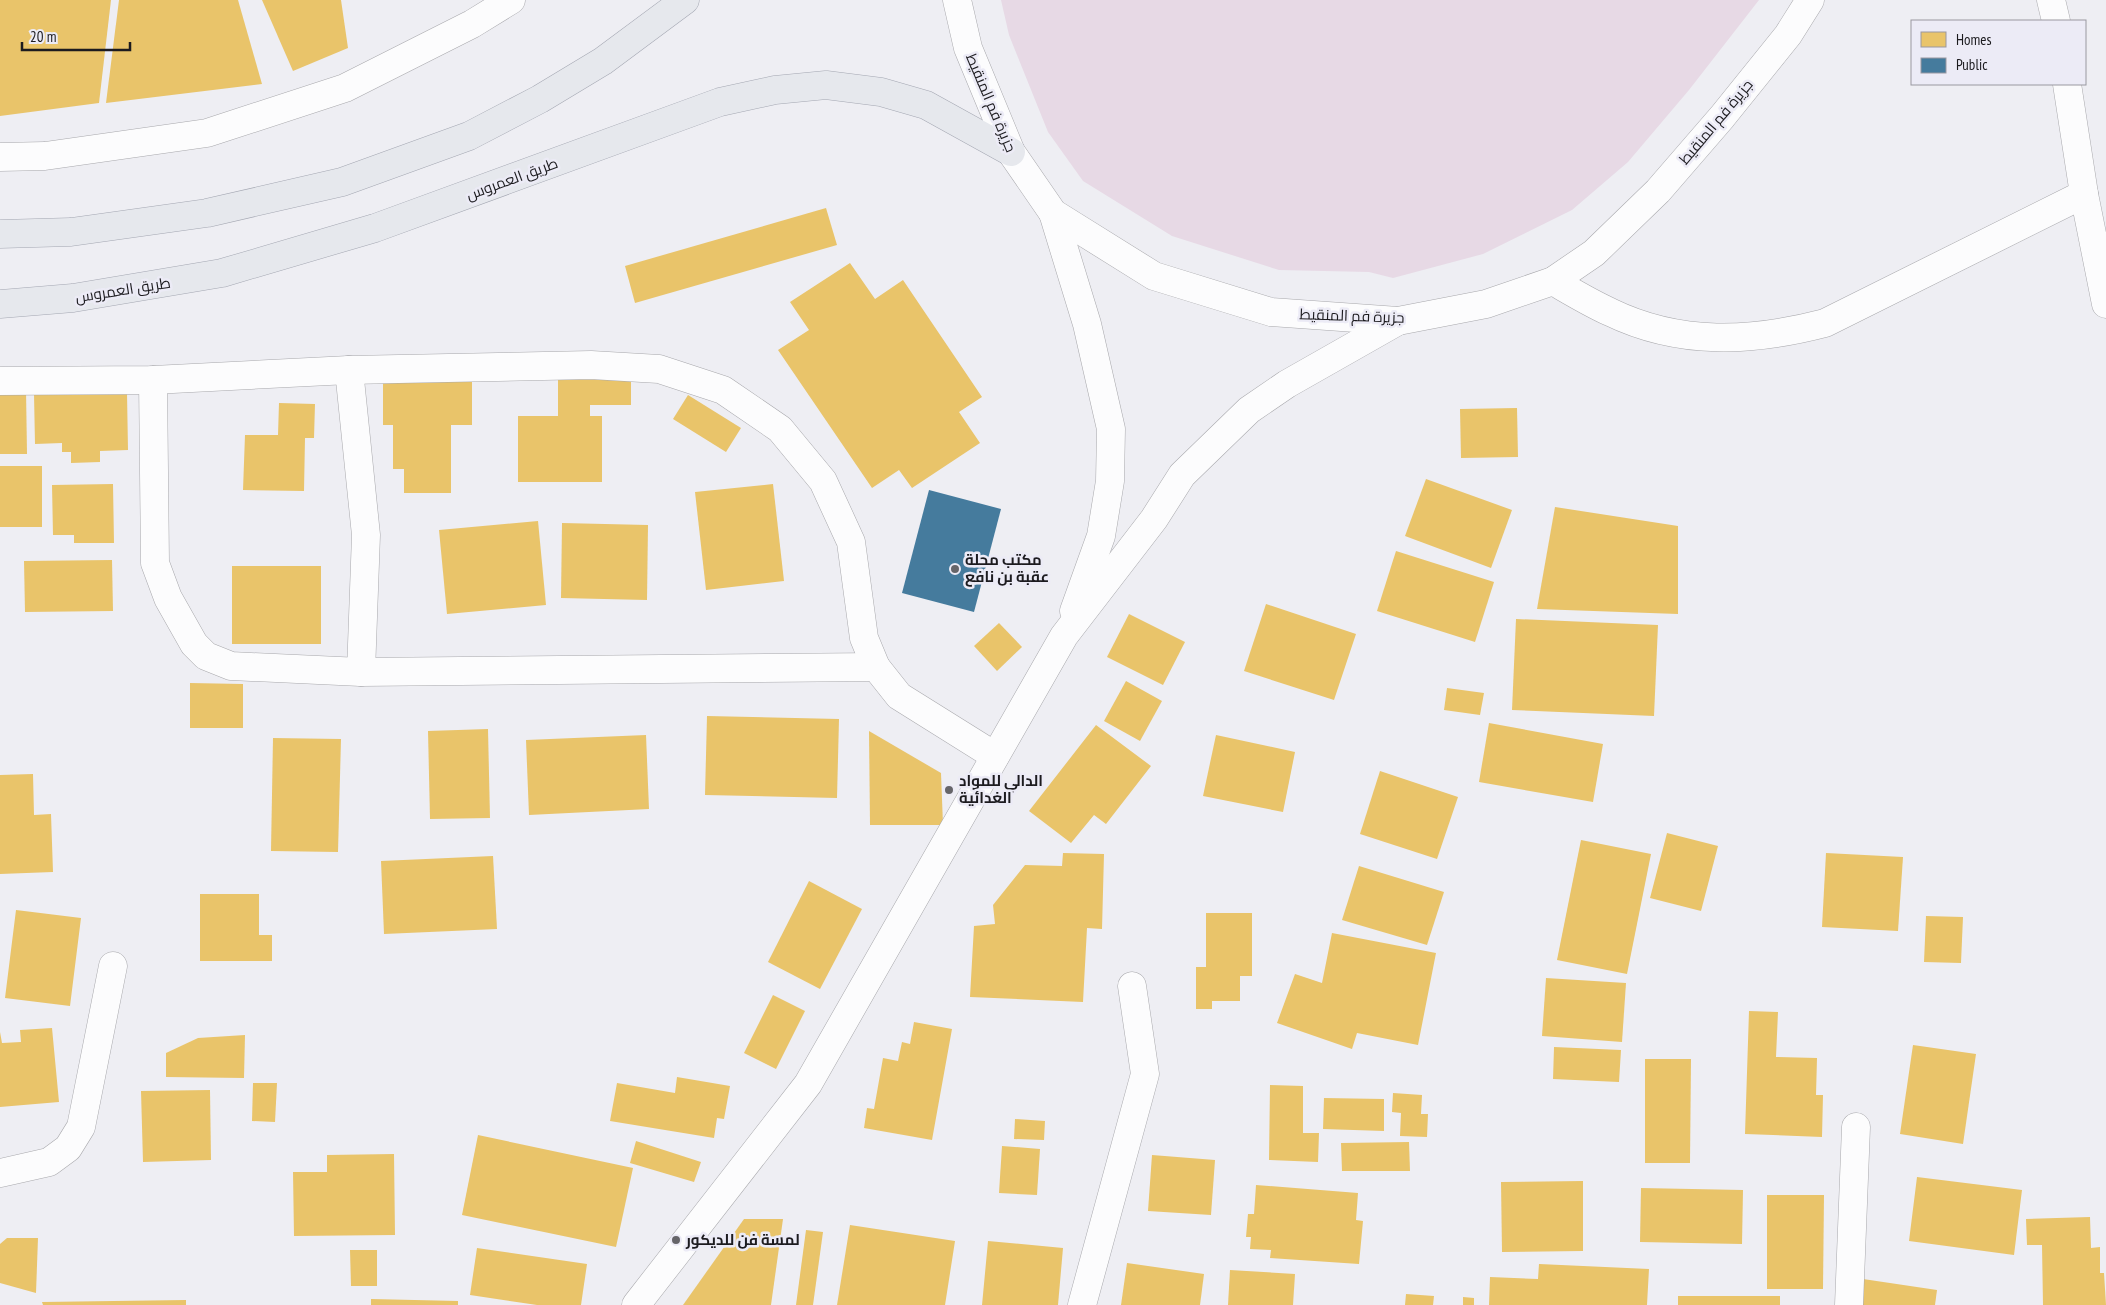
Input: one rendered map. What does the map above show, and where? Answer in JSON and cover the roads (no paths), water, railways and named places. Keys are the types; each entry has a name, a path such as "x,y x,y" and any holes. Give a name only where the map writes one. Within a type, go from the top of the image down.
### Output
{"main road":[{"path":"0,234 70,232 207,213 342,182 469,136 540,99 603,61 685,0"},
{"name":"طريق العمروس","path":"0,304 72,298 222,273 375,228 720,102 775,90 826,85 881,92 926,105 1011,152"}],"street":[{"path":"0,157 45,156 207,133 345,88 472,24 511,0"},
{"name":"جزيرة فم المنقيط","path":"957,0 968,48 1011,152 1053,213 1154,276 1253,307 1271,312 1398,321 1486,304 1553,281 1594,253 1658,191 1722,117 1788,35 1810,0"},
{"path":"2051,0 2056,20"},
{"path":"2067,85 2084,194 2106,304"},
{"path":"1553,281 1611,313 1645,326 1681,334 1717,338 1745,338 1790,332 1825,323 2084,194"},
{"path":"1053,213 1087,324 1110,429 1110,481 1101,536 1064,636"},
{"path":"636,1305 808,1084 1064,636 1154,518 1182,475 1249,410 1287,384 1398,321"},
{"path":"0,381 153,380 349,370 591,365 659,369 723,390 780,429 824,480 851,542 864,638 876,667 899,696 995,756"},
{"path":"349,370 366,535 361,672"},
{"path":"153,380 155,563 168,598 194,644 206,656 231,666 361,672 876,667"},
{"path":"0,1173 50,1162 68,1148 81,1127 113,966"},
{"path":"1082,1305 1145,1074 1132,986"},
{"path":"1849,1305 1856,1127"}],"place":[{"name":"مكتب محلة عقبة بن نافع","path":"955,569"},
{"name":"الدالي للمواد الغدائية","path":"949,790"},
{"name":"لمسة فن للديكور","path":"676,1240"}]}
